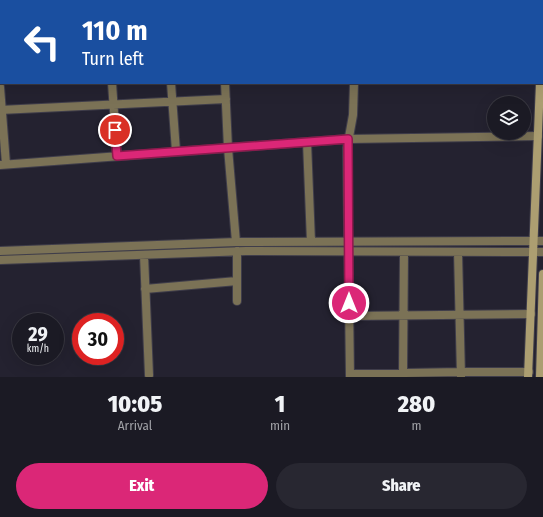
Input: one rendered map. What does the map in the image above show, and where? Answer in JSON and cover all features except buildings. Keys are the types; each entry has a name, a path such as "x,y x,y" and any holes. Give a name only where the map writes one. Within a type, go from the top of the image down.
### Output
{"street":[{"path":"112,84 117,156"},
{"path":"171,84 176,152"},
{"path":"225,84 228,148 237,247 237,301"},
{"path":"353,84 353,115 348,139 350,376 403,373 528,375 540,84"},
{"path":"0,87 3,164 348,139 538,136"},
{"path":"1,110 226,99"},
{"path":"307,142 311,242"},
{"path":"0,260 144,255 311,242 543,241"},
{"path":"0,251 237,247 349,252 543,252"},
{"path":"403,373 404,252"},
{"path":"458,252 461,374"},
{"path":"144,255 149,375"},
{"path":"540,377 542,359 543,274"},
{"path":"145,289 237,281"},
{"path":"349,316 531,314"}],"route":[{"path":"115,130 117,156 348,139 349,303"}]}
